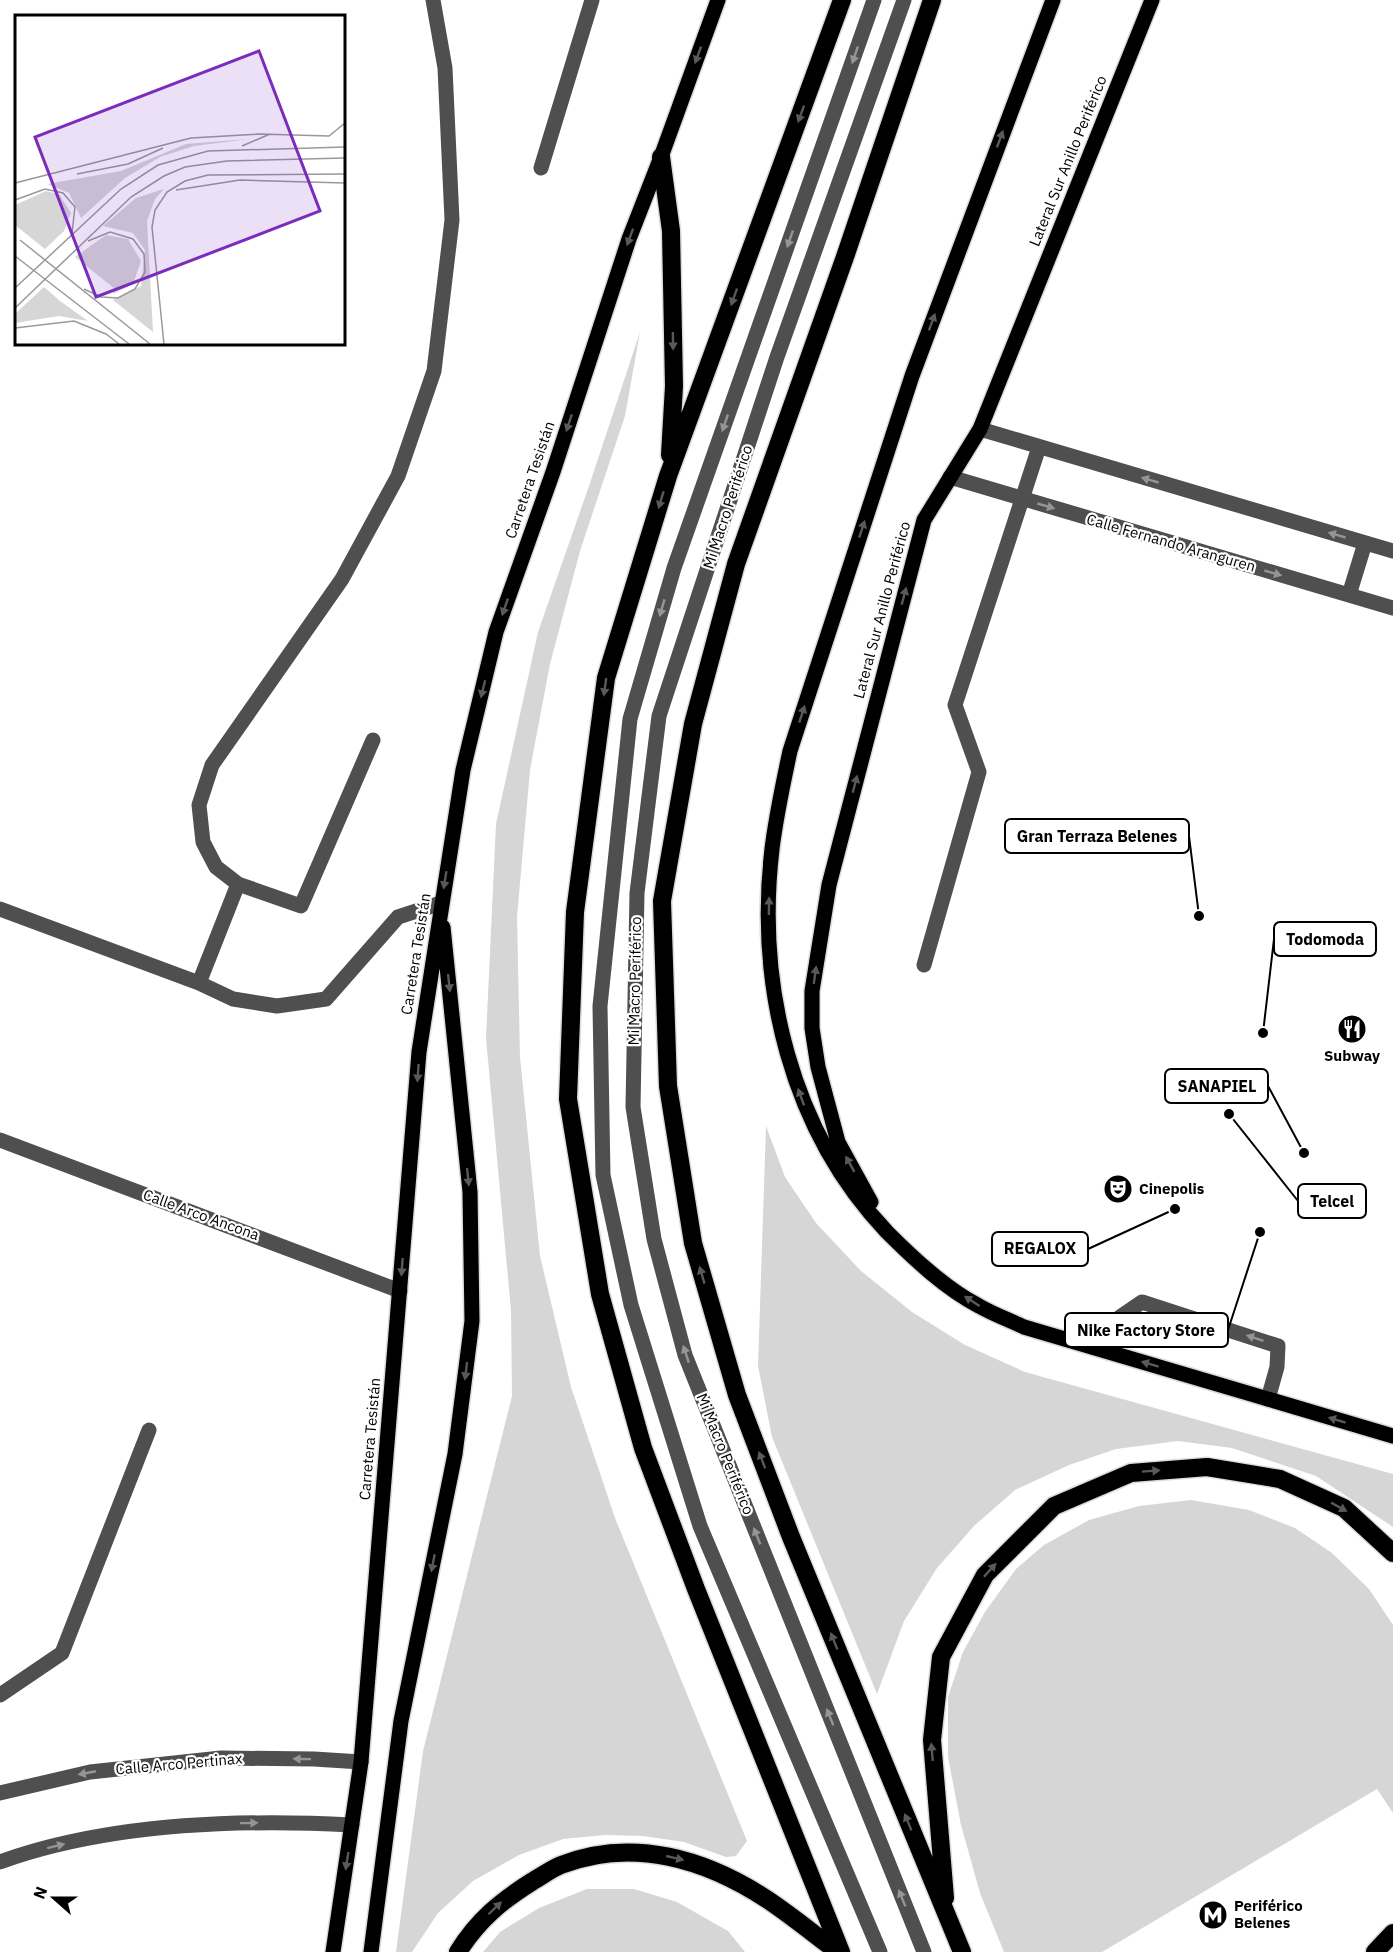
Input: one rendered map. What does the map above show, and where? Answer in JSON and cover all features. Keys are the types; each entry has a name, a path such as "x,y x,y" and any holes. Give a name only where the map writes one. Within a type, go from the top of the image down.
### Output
{"highway":[{"path":"840,1952 700,1600 643,1448 600,1294 568,1099 575,912 606,678 668,476 842,0"},
{"path":"932,0 846,254 736,564 693,724 662,901 668,1086 693,1243 737,1395 791,1537 962,1952"},
{"path":"661,157 671,231 673,312 674,386 668,476"},
{"path":"946,1915 932,1740 941,1657 985,1575 1054,1506 1131,1473 1207,1467 1280,1479 1323,1498 1344,1508 1393,1553"},
{"path":"458,1952 470,1932 504,1899 559,1866 602,1853 645,1852 681,1859 718,1872 768,1900 840,1952"},
{"path":"1375,1952 1393,1933"}],"main road":[{"name":"Carretera Tesistán","path":"333,1952 361,1762 419,1052 463,770 496,632 556,461 629,239 718,0"},
{"path":"1053,0 912,376 790,751 779,801 772,851 769,902 772,982 789,1065 804,1106 824,1146 847,1183 873,1217 903,1248 939,1279 977,1306 1024,1327 1393,1436"},
{"name":"Lateral Sur Anillo Periférico","path":"903,1248 880,1217 838,1142 818,1066 812,1028 812,991 829,885 924,520 980,429 1152,0"},
{"path":"370,1952 401,1721 455,1454 472,1321 470,1192 441,903"}],"street":[{"path":"373,740 301,906 238,884 216,867 202,842 199,805 212,765 342,579 398,476 434,371 452,220 445,69 433,0"},
{"path":"541,168 592,0"},
{"name":"Mi Macro Periférico","path":"874,0 674,568 630,719 600,1006 603,1175 631,1305 700,1526 880,1952"},
{"name":"Mi Macro Periférico","path":"904,0 777,357 659,716 637,893 633,1107 654,1239 685,1354 924,1952"},
{"path":"980,429 1393,551"},
{"path":"924,965 979,772 955,705 1039,447"},
{"name":"Calle Fernando Aranguren","path":"950,477 1393,608"},
{"path":"1349,595 1365,543"},
{"path":"200,982 238,884"},
{"path":"0,909 200,982 233,999 277,1006 326,999 398,917 441,903"},
{"name":"Calle Arco Ancona","path":"0,1140 400,1291"},
{"path":"1092,1347 1120,1317 1142,1302 1278,1346 1277,1367 1268,1399"},
{"path":"0,1695 62,1653 149,1430"},
{"name":"Calle Arco Pertinax","path":"0,1793 90,1772 221,1758 361,1762"},
{"path":"0,1862 99,1835 220,1824 307,1822 352,1825"}],"shaded area":[{"path":"640,332 625,416 580,551 550,664 530,770 517,917 520,1057 540,1256 571,1387 615,1518 747,1841 736,1856 726,1857 684,1842 643,1836 605,1835 563,1839 519,1855 473,1881 438,1913 412,1952 396,1952 423,1751 512,1396 511,1311 486,1038 496,824 538,632"},
{"path":"766,1126 785,1177 816,1223 861,1271 912,1312 965,1345 1025,1372 1393,1474 1393,1527 1316,1476 1232,1448 1178,1441 1116,1449 1069,1465 1015,1490 974,1526 937,1568 904,1621 877,1694 772,1437 758,1366"},
{"path":"1191,1500 1249,1510 1295,1528 1332,1553 1369,1589 1393,1625 1393,1813 1377,1789 1102,1952 1004,1952 980,1893 961,1825 948,1757 948,1697 963,1652 985,1612 1016,1569 1044,1545 1089,1520 1139,1506"},
{"path":"587,1889 634,1889 677,1902 728,1931 745,1952 483,1952 500,1932 539,1908"}],"place":[{"name":"Gran Terraza Belenes","path":"1199,916"},
{"name":"Subway","path":"1352,1029"},
{"name":"Todomoda","path":"1263,1033"},
{"name":"Telcel","path":"1229,1114"},
{"name":"SANAPIEL","path":"1304,1153"},
{"name":"Cinepolis","path":"1118,1189"},
{"name":"REGALOX","path":"1175,1209"},
{"name":"Nike Factory Store","path":"1260,1232"},
{"name":"Periférico Belenes","path":"1213,1915"}]}
